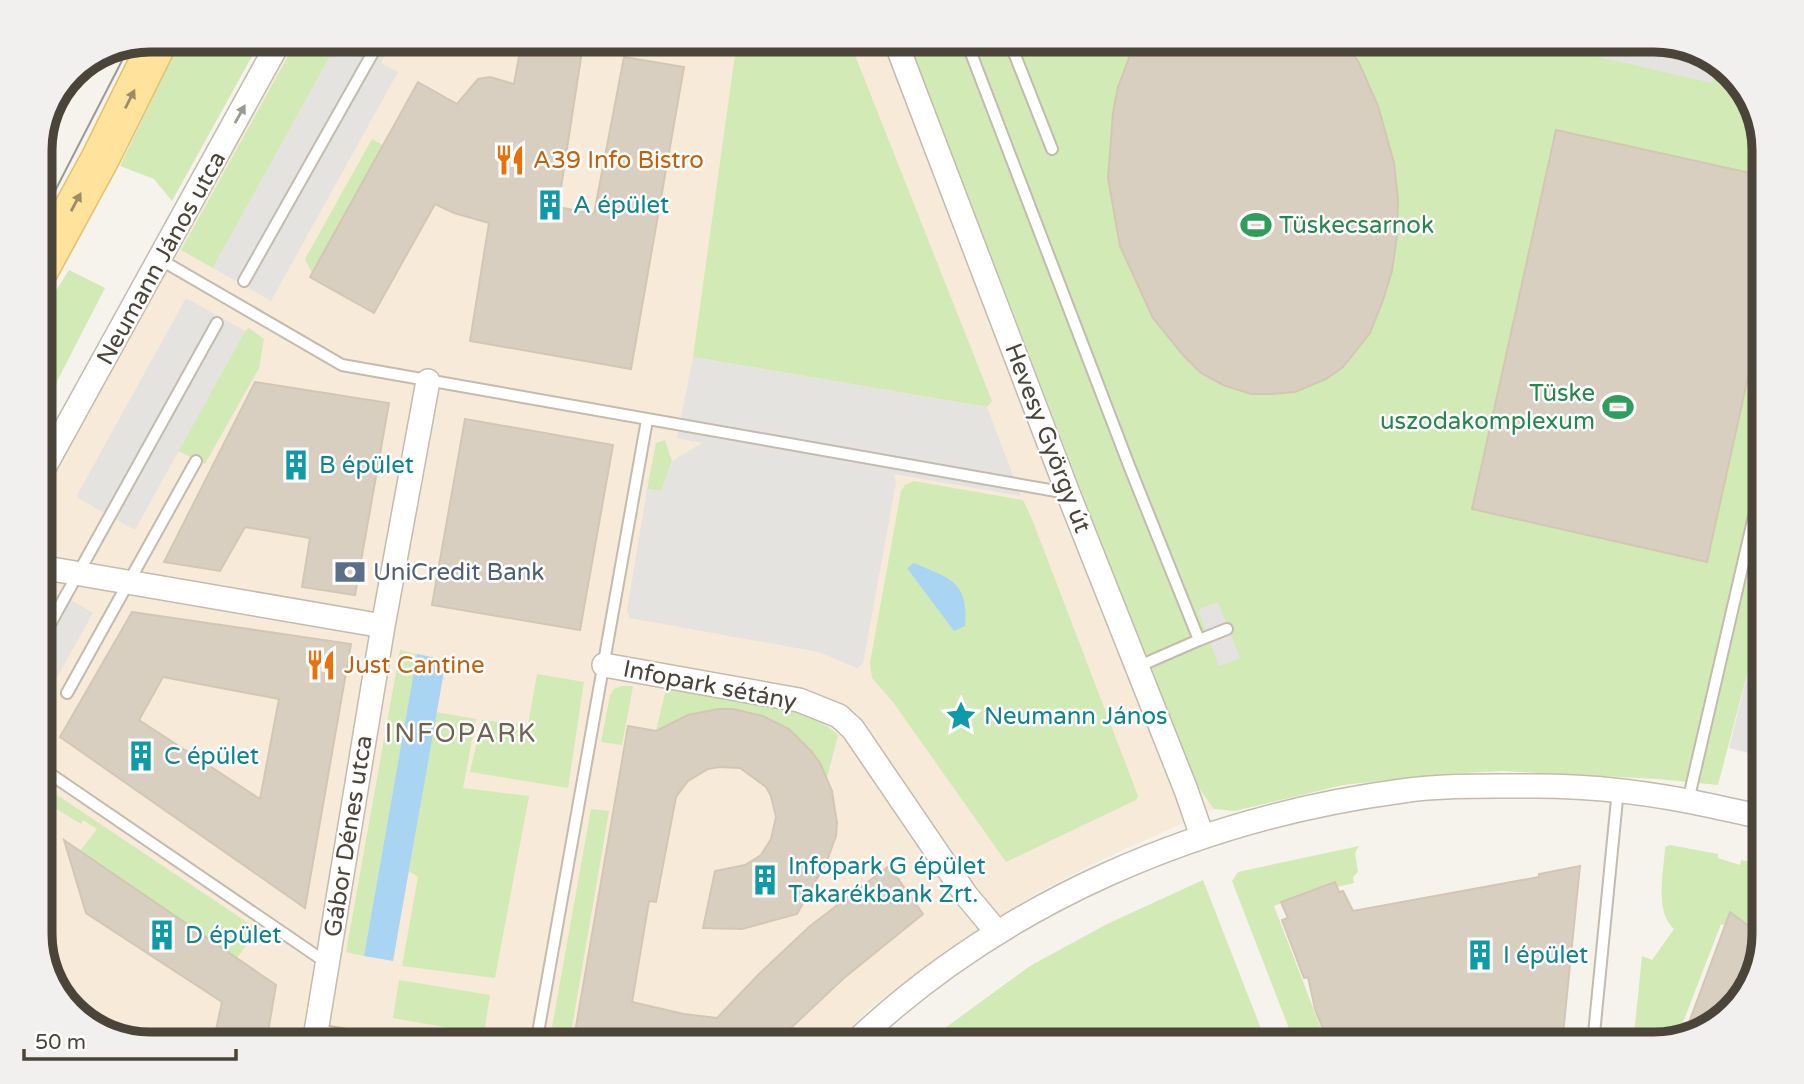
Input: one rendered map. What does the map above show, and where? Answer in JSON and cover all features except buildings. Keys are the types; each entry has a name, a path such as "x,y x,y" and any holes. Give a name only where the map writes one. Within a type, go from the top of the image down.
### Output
{"main road":[{"path":"53,245 153,52"}],"street":[{"name":"Neumann János utca","path":"53,452 274,52"},
{"name":"Hevesy György út","path":"900,52 1202,836"},
{"name":"Gábor Dénes utca","path":"316,1032 383,626 428,381"},
{"path":"53,569 383,626"},
{"name":"Infopark sétány","path":"604,665 799,700 839,716 853,729 966,895 997,932"},
{"path":"865,1032 885,1013 941,970 1040,907 1163,849 1281,813 1404,790 1555,785 1618,789 1752,815"}],"lane":[{"path":"244,281 373,52"},
{"path":"971,52 1199,640"},
{"path":"1014,52 1052,149"},
{"path":"161,260 342,365 1068,493"},
{"path":"53,620 217,323"},
{"path":"538,1032 647,420"},
{"path":"67,693 197,461"},
{"path":"1688,801 1751,527"},
{"path":"1137,667 1227,629"},
{"path":"53,776 328,964"},
{"path":"1594,1032 1618,789"}],"shaded area":[{"path":"280,52 913,52 1192,778 1214,809 1095,863 1037,893 949,948 873,1006 846,1032 150,1032 125,1028 101,1018 81,1003 63,977 54,953 53,459"},
{"path":"332,52 387,52 381,63 398,72 271,301 213,268"},
{"path":"1577,52 1666,53 1703,66 1714,74 1712,83"},
{"path":"186,298 245,331 135,530 76,497"},
{"path":"693,357 987,407 1021,496 894,474 896,483 863,664 857,668 818,652 630,618 627,611 647,489 661,491 672,461 702,443 677,438"},
{"path":"53,593 61,594 93,613 53,685"},
{"path":"1218,602 1240,658 1219,666 1198,610"},
{"path":"1752,657 1752,754 1729,748"}],"green space":[{"path":"174,52 254,52 172,201 154,179 120,166"},
{"path":"290,52 332,52 213,268 181,250"},
{"path":"735,52 854,52 992,401 987,407 693,357"},
{"path":"913,52 1654,52 1691,60 1718,77 1741,107 1750,131 1751,144 1752,657 1718,785 1658,779 1502,771 1443,774 1343,785 1235,811 1214,809 1192,778"},
{"path":"372,139 383,145 312,273 305,259"},
{"path":"69,270 105,288 53,389 53,295"},
{"path":"249,328 264,339 259,368 205,464 178,451"},
{"path":"665,440 672,461 661,491 647,489 656,443"},
{"path":"914,481 1023,500 1138,796 1136,800 1006,862 893,702 872,678 870,663 901,491 905,485"},
{"path":"400,650 417,654 364,956 346,952"},
{"path":"537,674 584,682 568,788 470,772 482,720 528,725"},
{"path":"633,686 622,745 601,742 610,695 614,689"},
{"path":"666,689 794,709 817,718 838,735 827,778 812,753 795,734 775,721 753,712 730,709 706,712 681,719 656,731"},
{"path":"436,712 476,719 463,788 529,796 495,978 402,966 418,877 409,871"},
{"path":"53,792 257,929 237,958 80,851 97,829 83,820 81,824 53,807"},
{"path":"591,809 609,811 571,1032 551,1032"},
{"path":"1670,845 1718,854 1718,858 1740,865 1741,860 1752,862 1752,929 1731,913 1726,926 1721,924 1681,1027 1666,1031 1634,1032 1642,956 1652,960 1674,929 1664,912 1662,902 1665,847"},
{"path":"1359,846 1355,853 1358,872 1353,877 1354,883 1337,887 1335,881 1274,906 1322,1032 1290,1032 1232,881 1238,872"},
{"path":"1203,880 1262,1032 939,1032 1030,966 1107,924"},
{"path":"399,980 490,995 484,1032 393,1018"}],"water":[{"path":"914,563 946,577 960,590 964,599 965,626 954,631 907,568"},
{"path":"417,654 446,660 393,961 364,956"}],"tram line":[{"path":"53,195 124,56"}],"place":[{"name":"A39 Info Bistro","path":"510,160"},
{"name":"A épület","path":"550,205"},
{"name":"Tüskecsarnok","path":"1256,225"},
{"name":"Tüske uszodakomplexum","path":"1618,407"},
{"name":"B épület","path":"296,465"},
{"name":"UniCredit Bank","path":"350,572"},
{"name":"Just Cantine","path":"321,665"},
{"name":"Neumann János","path":"961,716"},
{"name":"C épület","path":"141,756"},
{"name":"Infopark G épület Takarékbank Zrt.","path":"765,880"},
{"name":"D épület","path":"162,935"},
{"name":"I épület","path":"1480,955"}],"district":[{"name":"INFOPARK","path":"461,733"}]}
